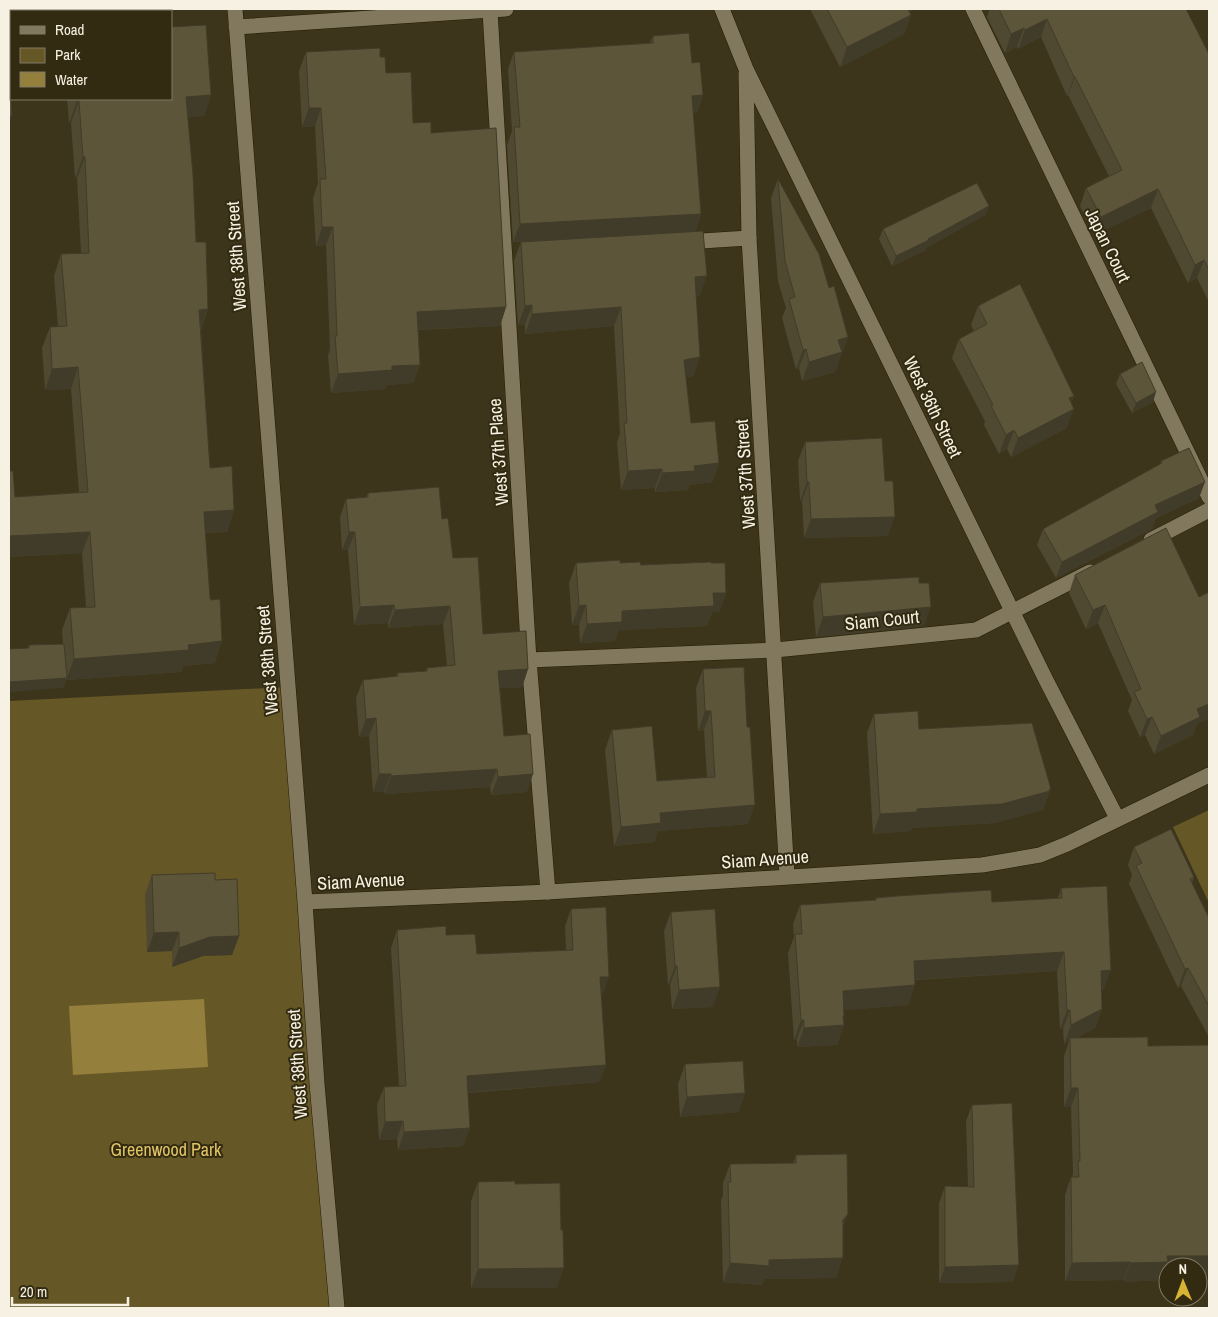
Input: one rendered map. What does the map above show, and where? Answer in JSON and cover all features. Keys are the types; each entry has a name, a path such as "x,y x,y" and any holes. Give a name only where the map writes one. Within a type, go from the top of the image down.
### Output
{"street":[{"name":"West 38th Street","path":"235,9 305,902 317,1084 337,1308"},
{"path":"236,27 506,9"},
{"name":"West 36th Street","path":"722,9 746,69 1046,680 1118,818"},
{"name":"Japan Court","path":"974,9 1209,497"},
{"name":"West 37th Place","path":"490,10 529,660 548,892"},
{"name":"West 37th Street","path":"746,69 749,238 788,876"},
{"path":"670,242 749,238"},
{"path":"504,252 524,251"},
{"path":"1139,546 1209,510"},
{"name":"Siam Court","path":"529,660 775,650 976,630 1104,564"},
{"name":"Siam Avenue","path":"305,902 548,892 982,865 1040,855 1067,844 1209,774"}],"green space":[{"name":"Greenwood Park","path":"288,687 338,1308 9,1308 9,701"},
{"path":"1209,810 1209,903 1173,827"}],"water":[{"path":"204,999 208,1067 73,1075 69,1006"}],"building":[{"path":"827,9 908,9 911,15 847,47"},
{"path":"999,9 1186,9 1209,54 1209,270 1204,260 1195,265 1158,189 1101,217 1086,188 1122,170 1074,77 1047,19 1025,30 1024,28 1011,34"},
{"path":"206,25 211,95 186,97 193,175 196,242 206,242 208,309 199,310 210,468 232,466 234,510 204,512 210,598 211,600 220,599 222,641 188,645 189,650 74,659 70,608 95,607 90,532 9,536 9,471 13,471 15,497 88,492 78,367 52,369 50,327 67,326 61,254 89,253 85,157 83,157 79,101 77,100 172,100 172,27"},
{"path":"689,33 692,63 700,62 703,95 692,96 701,214 520,224 514,127 520,127 514,52 653,43 653,36"},
{"path":"380,48 380,57 385,57 386,73 411,72 413,123 431,122 431,133 496,128 506,307 417,312 420,365 392,366 392,370 338,374 335,336 337,336 333,227 322,227 320,179 326,179 321,108 309,108 306,52"},
{"path":"9,83 10,83 12,116 9,116"},
{"path":"778,179 819,254 829,288 834,286 848,337 838,340 842,352 809,362 806,349 803,350 789,299 795,297 785,261"},
{"path":"977,183 989,206 929,240 896,256 883,229"},
{"path":"703,231 707,276 695,277 700,357 684,360 691,423 715,421 719,463 694,466 695,471 662,473 662,469 628,471 624,423 627,423 621,307 532,314 532,305 525,306 521,242"},
{"path":"1020,284 1074,396 1069,398 1074,409 1018,438 1014,430 1006,435 991,406 993,405 959,339 987,324 978,306"},
{"path":"1142,362 1156,392 1136,403 1120,374"},
{"path":"882,438 885,481 893,481 895,517 811,519 805,442"},
{"path":"1189,448 1205,482 1155,505 1158,512 1062,562 1043,529 1162,463 1161,461"},
{"path":"439,487 442,519 448,518 453,558 478,557 483,634 526,631 528,669 498,671 504,736 530,734 533,774 498,777 497,769 391,776 391,774 379,774 376,718 366,719 363,680 398,676 397,673 427,671 427,668 455,665 450,606 395,610 394,605 360,607 355,532 349,532 346,499 368,497 368,493"},
{"path":"1166,528 1199,597 1209,592 1209,704 1197,709 1200,717 1161,736 1152,717 1147,719 1134,692 1141,689 1105,605 1093,610 1075,575"},
{"path":"620,560 620,563 640,562 641,565 725,563 726,593 713,593 714,606 622,611 622,622 587,624 586,605 579,606 576,563"},
{"path":"919,577 919,583 929,583 931,607 823,617 820,583"},
{"path":"64,644 67,678 9,682 9,649 29,648 29,645"},
{"path":"744,667 747,727 750,727 755,805 660,813 661,823 621,827 612,730 652,726 657,781 715,777 711,711 705,711 703,669"},
{"path":"918,711 919,729 1032,723 1050,791 1002,804 917,809 917,812 880,814 874,714"},
{"path":"1171,829 1194,877 1190,879 1209,918 1209,1006 1188,968 1185,969 1136,866 1142,863 1134,847"},
{"path":"215,873 215,880 237,879 239,936 210,937 179,948 179,932 154,933 152,875"},
{"path":"1107,886 1111,970 1101,971 1102,1009 1071,1025 1070,1010 1067,1010 1064,952 914,961 915,985 843,991 844,1025 804,1028 804,1020 801,1020 795,934 802,934 800,905 991,890 992,902 1062,898 1061,888"},
{"path":"606,907 609,977 600,977 606,1065 467,1076 470,1128 404,1132 403,1121 385,1122 384,1087 406,1086 397,930 446,926 446,935 475,934 477,954 573,950 571,909"},
{"path":"715,909 720,987 679,990 677,966 675,966 671,912"},
{"path":"1148,1037 1148,1046 1209,1045 1209,1256 1158,1257 1158,1262 1072,1263 1071,1177 1079,1177 1078,1161 1080,1161 1078,1088 1071,1088 1070,1038"},
{"path":"743,1061 745,1093 687,1097 685,1064"},
{"path":"1012,1103 1019,1265 945,1267 945,1186 974,1187 972,1105"},
{"path":"847,1154 848,1214 843,1220 843,1258 769,1260 769,1266 730,1263 728,1182 731,1182 730,1164 796,1163 796,1155"},
{"path":"515,1181 515,1184 560,1183 564,1268 478,1269 478,1182"}]}
